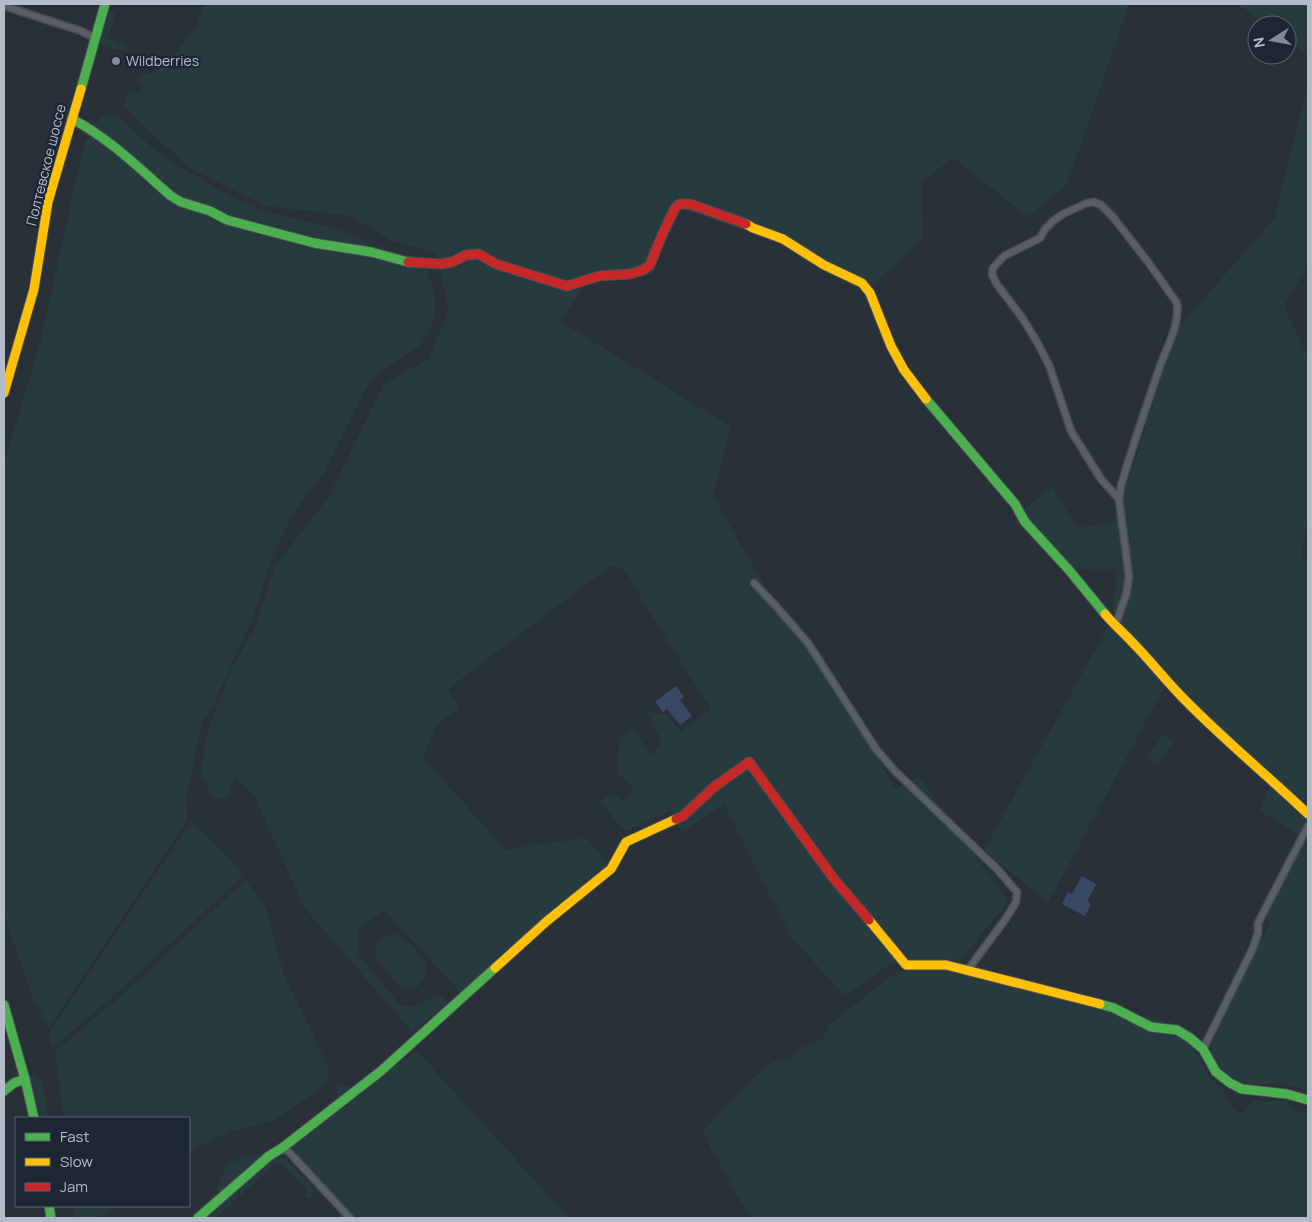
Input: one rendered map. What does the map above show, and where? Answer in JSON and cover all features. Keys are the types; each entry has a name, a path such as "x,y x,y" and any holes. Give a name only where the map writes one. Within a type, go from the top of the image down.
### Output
{"street":[{"name":"Полтевское шоссе","path":"4,393 32,300 48,202 106,4"},
{"path":"4,6 80,31 95,38"},
{"path":"72,119 88,127 107,141 163,190 181,202 210,211 227,220 314,243 371,252 404,262 442,264 452,262 466,255 479,254 496,264 555,284 567,286 599,276 630,274 643,270 650,265 671,213 680,204 690,204 742,222 800,249 824,265 862,284 870,293 904,370 935,411 1015,504 1025,522 1069,570 1115,626 1131,640 1183,698 1227,741 1308,814"},
{"path":"1115,626 1126,595 1129,577 1118,499 1127,465 1159,368 1176,324 1178,310 1177,303 1148,262 1113,217 1094,202 1087,203 1062,214 1045,229 1040,238 1004,256 993,268 992,274 996,283 1023,319 1037,342 1056,385 1071,431 1101,479 1118,499"},
{"path":"754,583 808,643 876,749 895,771 998,869 1016,892 1016,902 1007,917 967,971"},
{"path":"198,1218 269,1156 381,1071 548,921 611,869 626,842 683,816 714,787 749,762 834,879 906,965 946,966 1114,1008 1151,1028 1177,1030 1190,1038 1203,1049 1216,1072 1230,1084 1242,1089 1287,1094 1308,1100"},
{"path":"1203,1049 1253,948 1258,933 1258,923 1308,826"},
{"path":"4,1005 34,1117"},
{"path":"4,1091 14,1083 25,1079"},
{"path":"282,1148 289,1152 350,1218"}],"green space":[{"path":"204,4 1129,4 1067,185 1028,217 953,158 921,182 923,239 865,292 811,264 778,242 679,208 653,274 587,283 560,321 731,427 713,496 766,589 829,670 895,789 919,776 1008,902 960,961 890,964 845,996 791,937 724,804 682,832 670,811 628,831 599,802 612,794 624,801 634,788 618,774 619,740 632,726 650,755 662,742 647,712 667,714 681,731 711,709 656,623 625,570 612,565 448,689 459,708 437,724 423,758 507,851 530,845 587,838 609,865 594,875 546,920 461,993 384,910 359,929 358,954 400,1005 412,1007 440,995 448,1003 412,1032 304,907 254,795 234,777 229,797 215,799 201,777 206,737 229,674 254,629 275,566 328,498 384,384 429,359 449,308 435,253 389,240 352,216 266,206 190,168 123,105 130,91 138,93 144,86 135,79 144,74 155,73 168,63 196,27"},
{"path":"1238,4 1308,4 1308,56 1297,48 1297,15 1253,15"},
{"path":"111,11 115,15 108,37 117,43 125,44 127,50 123,51 103,46 100,42 109,12"},
{"path":"1308,85 1308,265 1284,306 1308,358 1308,514 1302,556 1308,562 1308,1091 1282,1083 1249,1085 1225,1076 1210,1057 1216,1026 1271,921 1258,914 1298,834 1260,811 1270,785 1165,686 1048,903 984,850 1112,620 1117,569 1068,569 1020,512 1052,487 1077,528 1115,522 1176,330 1275,218"},
{"path":"108,114 117,115 160,155 219,190 261,210 337,229 387,250 416,257 427,270 435,295 435,317 420,346 383,370 367,386 324,472 293,514 271,560 253,616 213,706 202,722 186,799 188,819 49,1028 33,998 4,912 4,462 40,344 84,144 96,121"},
{"path":"1163,734 1174,742 1158,765 1147,758"},
{"path":"191,822 216,844 244,875 121,989 52,1047 49,1039 50,1031"},
{"path":"246,880 266,909 284,975 326,1062 329,1073 327,1081 316,1093 273,1121 230,1132 190,1152 190,1117 64,1117 55,1052 121,996"},
{"path":"394,934 407,941 424,960 425,975 421,984 413,989 404,988 396,982 375,956 380,941"},
{"path":"927,968 943,969 1001,981 1121,1015 1139,1022 1149,1017 1166,1022 1189,1040 1209,1076 1224,1090 1225,1098 1233,1109 1243,1114 1252,1101 1286,1101 1292,1110 1308,1112 1308,1218 750,1218 711,1149 703,1131 751,1080 773,1062 791,1058 800,1048 823,1039 829,1025 887,979 899,972"},
{"path":"417,1051 569,1218 356,1218 310,1169 291,1146 336,1113 333,1110 332,1104 338,1098 338,1085 353,1088 356,1095"},
{"path":"34,1072 43,1082 48,1117 40,1117 29,1076"},
{"path":"258,1153 261,1155 220,1193 216,1189 226,1166"},
{"path":"284,1157 314,1189 312,1199 305,1198 307,1189 282,1164 274,1165 216,1218 206,1218 272,1158"},
{"path":"74,1207 114,1207 97,1218 75,1218"}],"water":[{"path":"676,686 684,697 680,700 692,716 680,725 667,709 663,712 655,702"},
{"path":"1082,876 1096,884 1087,902 1091,904 1085,916 1062,904 1068,892 1072,894"}],"traffic: fast":[{"path":"81,89 105,4"},
{"path":"72,119 99,135 171,196 181,202 210,211 227,220 314,243 371,252 408,262"},
{"path":"926,399 1015,504 1025,522 1069,570 1105,614"},
{"path":"198,1218 269,1156 381,1071 495,968"},
{"path":"1100,1004 1114,1008 1151,1027 1177,1030 1203,1049 1216,1072 1230,1083 1242,1089 1287,1094 1308,1100"},
{"path":"4,1005 34,1117"},
{"path":"4,1091 14,1083 25,1079"},
{"path":"49,1207 51,1218"}],"traffic: slow":[{"path":"4,393 34,289 48,202 81,89"},
{"path":"746,224 783,239 824,265 862,283 870,293 891,346 904,370 926,399"},
{"path":"1105,614 1199,714 1308,814"},
{"path":"495,968 547,921 611,869 626,842 676,819"},
{"path":"869,920 906,965 946,965 1100,1004"}],"traffic: jam":[{"path":"408,262 442,264 452,262 466,255 479,254 496,264 567,286 599,276 630,274 643,270 650,265 675,208 680,204 690,204 746,224"},
{"path":"676,819 683,816 714,787 749,762 834,879 869,920"}],"place":[{"name":"Wildberries","path":"116,61"}]}
